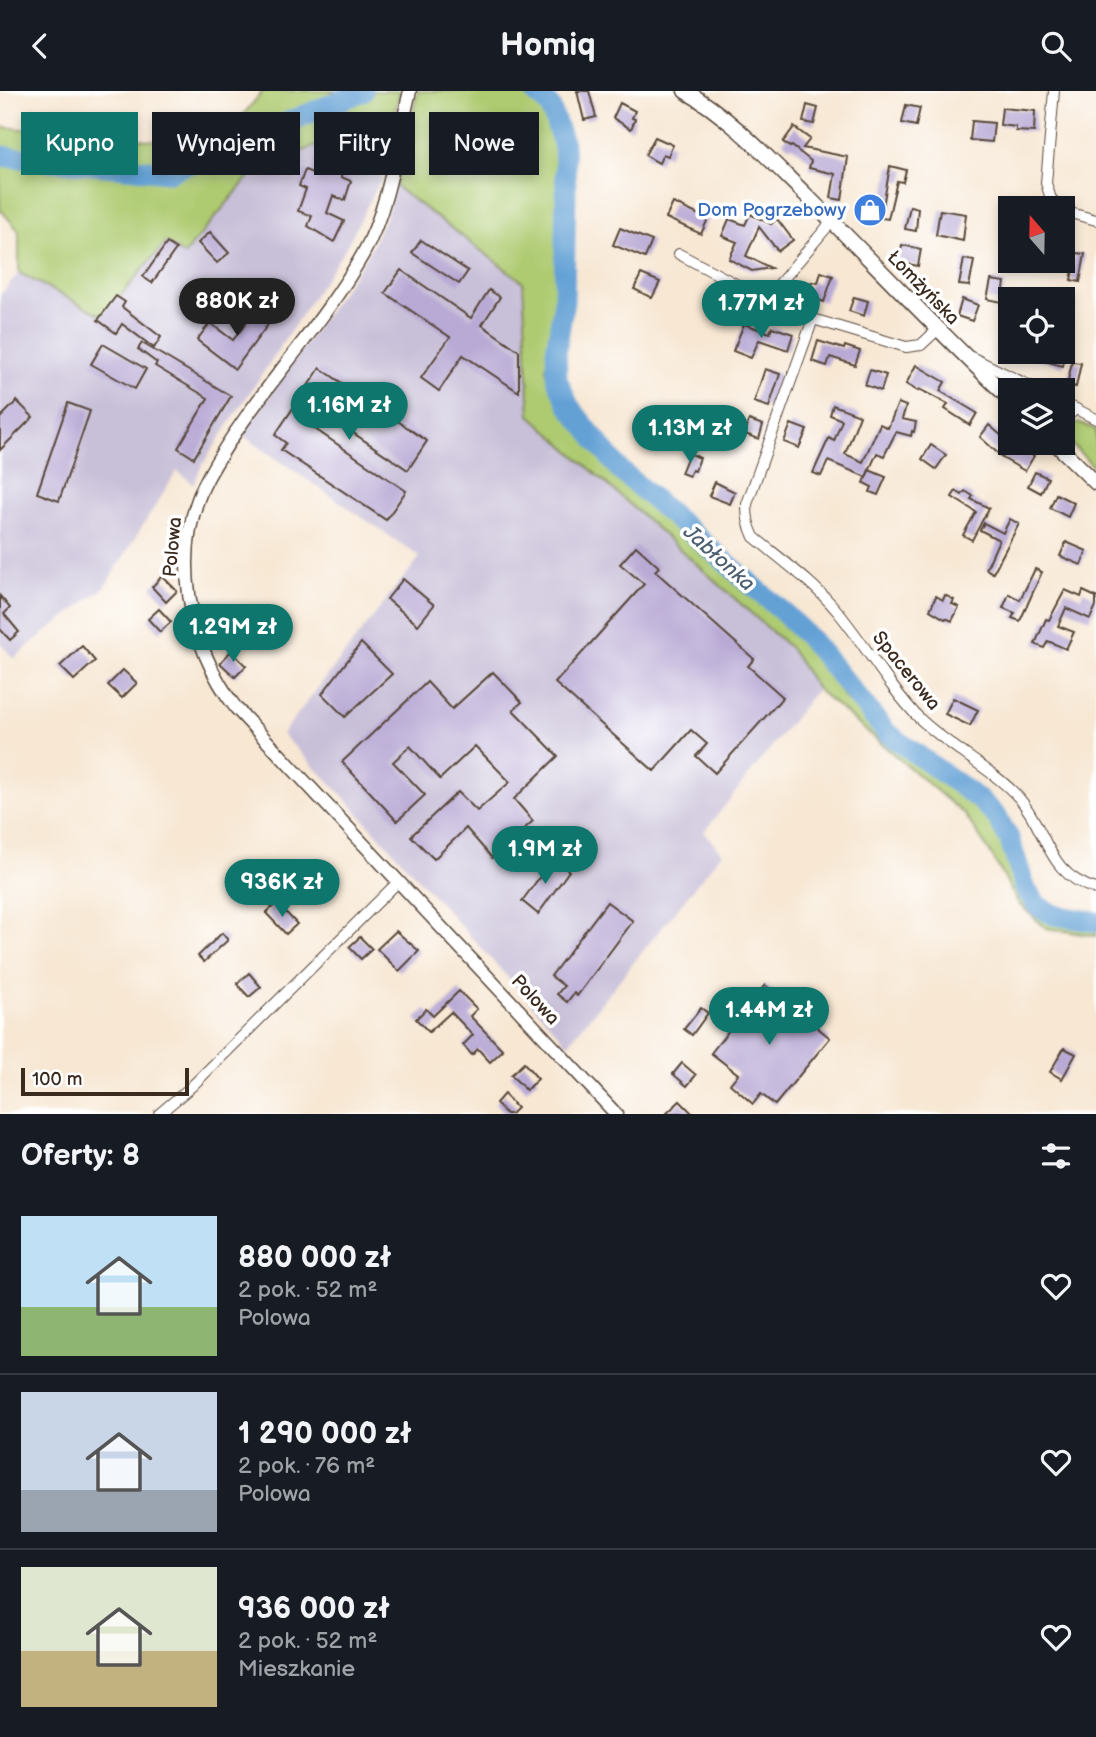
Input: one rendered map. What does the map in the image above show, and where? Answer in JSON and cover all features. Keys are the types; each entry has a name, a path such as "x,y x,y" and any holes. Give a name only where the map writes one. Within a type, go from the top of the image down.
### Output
{"main road":[{"name":"Łomżyńska","path":"685,91 709,107 779,169 958,351 998,388"},
{"path":"1067,455 1096,483"}],"street":[{"path":"1050,196 1046,184 1054,91"},
{"name":"Polowa","path":"410,92 379,217 364,252 207,478 194,516 188,559 191,609 200,642 220,687 236,708 616,1114"},
{"path":"1075,214 1096,220"},
{"path":"766,300 832,221"},
{"path":"679,254 766,300 813,319 914,348 937,330"},
{"name":"Spacerowa","path":"813,319 747,504 747,517 754,537 814,587 837,612 885,678 921,719 1021,800 1058,866 1079,883 1096,889"},
{"path":"958,351 1013,378"},
{"path":"1076,409 1096,419"},
{"path":"159,1114 192,1086 398,882"}],"shaded area":[{"path":"314,147 314,175 381,175 346,247 202,465 194,484 177,471 104,588 14,659 0,643 0,295 19,273 103,316 167,241 185,254 250,175 300,175 300,152"},
{"path":"395,186 523,282 530,415 789,647 817,689 704,832 722,853 568,1044 344,797 282,734 420,557 242,435 368,254 387,214"}],"green space":[{"path":"263,91 400,91 395,112 314,112 314,147 300,152 300,112 246,112"},
{"path":"418,91 520,91 542,109 553,136 559,176 555,306 546,369 557,401 595,452 797,633 816,654 843,696 880,734 984,815 1002,839 1022,895 1034,908 1050,917 1096,926 1096,936 1046,928 1019,904 965,815 817,689 789,647 530,415 523,282 395,186 398,175 415,175 413,112"},
{"path":"0,127 21,129 21,175 138,175 138,139 152,140 152,175 250,175 184,255 166,242 103,316 19,273 19,231 0,209"},
{"path":"1075,423 1081,423 1096,430 1096,469 1075,448"}],"building":[{"path":"577,91 589,91 596,117 584,120"},
{"path":"620,103 635,111 631,129 613,118"},
{"path":"807,105 818,108 814,124 803,122"},
{"path":"906,105 920,108 916,126 902,123"},
{"path":"1002,108 1035,111 1034,132 1016,131 1016,127 1000,125"},
{"path":"972,121 994,123 992,142 970,140"},
{"path":"794,127 810,139 803,148 848,157 842,200 831,198 835,174 809,168 811,161 783,142"},
{"path":"655,137 673,145 668,156 663,154 659,163 645,155"},
{"path":"890,166 906,170 903,182 897,181 888,219 881,218"},
{"path":"314,167 314,175 342,175 351,181 345,200 333,196 327,213 344,221 334,242 308,226 312,216 298,211 306,189 299,186 305,170 312,173"},
{"path":"673,203 708,219 701,234 666,218"},
{"path":"910,206 918,208 916,231 905,229"},
{"path":"940,210 966,214 963,241 936,235"},
{"path":"750,214 771,224 777,219 793,240 778,251 759,227 746,256 771,268 752,271 729,259 737,242 722,236 729,219 745,225"},
{"path":"620,228 652,241 645,258 613,245"},
{"path":"210,232 229,253 217,263 198,243"},
{"path":"421,240 468,271 459,284 412,253"},
{"path":"167,243 176,249 152,283 143,277"},
{"path":"902,245 921,249 918,266 898,262"},
{"path":"1076,253 1085,254 1080,282 1071,280 1072,273 1075,273"},
{"path":"964,259 974,261 969,286 959,285"},
{"path":"401,270 471,318 489,290 500,297 482,325 519,351 519,392 463,355 439,391 421,378 450,337 385,293"},
{"path":"821,272 833,276 824,302 807,296 811,282 818,283"},
{"path":"641,274 660,282 652,298 634,289"},
{"path":"991,280 1005,282 1004,287 998,287 998,301 987,299"},
{"path":"116,296 125,302 122,307 161,337 154,348 122,324 116,333 98,320"},
{"path":"854,297 868,301 864,316 849,311"},
{"path":"962,299 978,305 972,321 957,316"},
{"path":"261,304 275,315 235,369 197,340 210,323 233,340"},
{"path":"744,324 770,333 772,327 793,334 788,350 759,340 751,358 733,351"},
{"path":"818,341 860,351 855,365 830,357 827,366 812,361"},
{"path":"142,343 231,396 194,458 178,448 208,398 155,366 157,363 138,349"},
{"path":"103,344 146,369 135,389 91,364"},
{"path":"1081,363 1076,387 1075,378 1069,378 1072,364"},
{"path":"916,365 945,382 940,391 977,413 970,425 945,409 948,404 906,384"},
{"path":"320,368 427,441 408,470 322,412 312,427 406,491 386,520 281,450 286,443 275,435"},
{"path":"765,369 780,374 769,407 754,402"},
{"path":"870,370 886,375 881,391 865,385"},
{"path":"17,401 33,417 0,450 0,418"},
{"path":"68,403 90,411 59,501 37,493"},
{"path":"898,403 906,406 902,419 916,422 914,432 912,431 911,436 896,432 884,456 877,453 866,477 828,461 821,476 813,473 829,438 834,441 842,420 830,415 833,405 860,415 845,454 863,462 880,424 888,428"},
{"path":"749,420 763,425 759,439 745,434"},
{"path":"791,424 807,430 799,448 784,442"},
{"path":"989,425 998,433 998,454 980,437"},
{"path":"931,445 946,455 936,469 922,459"},
{"path":"689,453 700,458 695,471 692,470 689,476 681,473"},
{"path":"1000,455 1034,456 1025,471"},
{"path":"869,470 886,477 878,495 870,492 872,487 864,483"},
{"path":"1035,472 1048,478 1041,493 1028,486"},
{"path":"715,482 735,492 730,504 709,496"},
{"path":"956,491 962,495 965,491 973,496 971,499 989,508 972,540 963,535 976,512 952,497"},
{"path":"1056,494 1074,503 1068,517 1050,508"},
{"path":"1010,519 1019,524 993,573 986,569 999,540 980,530 984,523 1003,533"},
{"path":"1066,542 1087,551 1081,565 1060,556"},
{"path":"636,546 659,567 655,571 754,659 748,666 783,697 715,773 696,756 707,744 691,730 654,771 555,683 644,584 620,564"},
{"path":"1035,569 1042,572 1020,621 1012,618 1015,613 1003,608 1009,594 1020,600"},
{"path":"162,576 177,591 166,602 152,587"},
{"path":"403,579 434,605 418,625 387,599"},
{"path":"1065,590 1081,597 1083,591 1096,597 1096,606 1090,619 1066,608 1058,626 1074,632 1066,649 1048,641 1044,648 1035,644 1046,619 1049,620"},
{"path":"945,595 954,600 952,604 959,607 952,621 930,610 936,596 943,600"},
{"path":"0,596 10,608 4,614 19,632 10,640 0,629"},
{"path":"159,609 171,622 160,632 148,619"},
{"path":"361,643 392,674 345,717 322,694"},
{"path":"82,646 95,661 74,680 60,666"},
{"path":"231,651 246,666 235,677 220,663"},
{"path":"123,670 137,683 122,698 108,685"},
{"path":"493,672 522,702 513,710 558,756 514,799 533,821 492,858 466,828 434,859 411,836 458,792 477,811 510,782 475,746 440,779 410,746 393,762 425,795 397,821 342,762 427,682 452,709"},
{"path":"953,698 978,710 970,726 945,714"},
{"path":"553,859 569,871 538,914 522,901"},
{"path":"253,876 262,885 245,900 237,891"},
{"path":"607,902 633,921 577,996 574,993 567,1002 557,994 564,986 551,976"},
{"path":"277,903 297,924 286,934 266,913"},
{"path":"396,931 419,951 399,971 377,949"},
{"path":"222,933 228,940 204,962 198,956"},
{"path":"360,937 372,949 361,959 349,947"},
{"path":"249,973 261,987 249,997 237,984"},
{"path":"765,985 830,1038 775,1105 761,1094 753,1104 730,1084 738,1074 711,1053"},
{"path":"459,991 477,1009 470,1016 503,1050 490,1062 478,1049 472,1055 463,1045 473,1035 451,1012 429,1032 416,1019 426,1009 433,1016"},
{"path":"701,1008 708,1013 692,1035 684,1029"},
{"path":"1064,1048 1076,1054 1062,1079 1050,1072"},
{"path":"524,1063 538,1079 526,1090 511,1075"},
{"path":"682,1063 696,1075 687,1086 673,1074"},
{"path":"504,1094 517,1108 511,1114 506,1114 496,1103"},
{"path":"680,1101 693,1114 666,1114"}],"waterway":[{"name":"Jabłonka","path":"0,156 169,172 363,91"},
{"name":"Jabłonka","path":"534,91 550,106 564,146 564,301 556,351 557,379 569,406 620,470 783,612 810,639 886,732 980,800 997,817 1009,838 1026,890 1038,906 1054,915 1096,922"}],"place":[{"name":"Dom Pogrzebowy","path":"870,210"}]}
